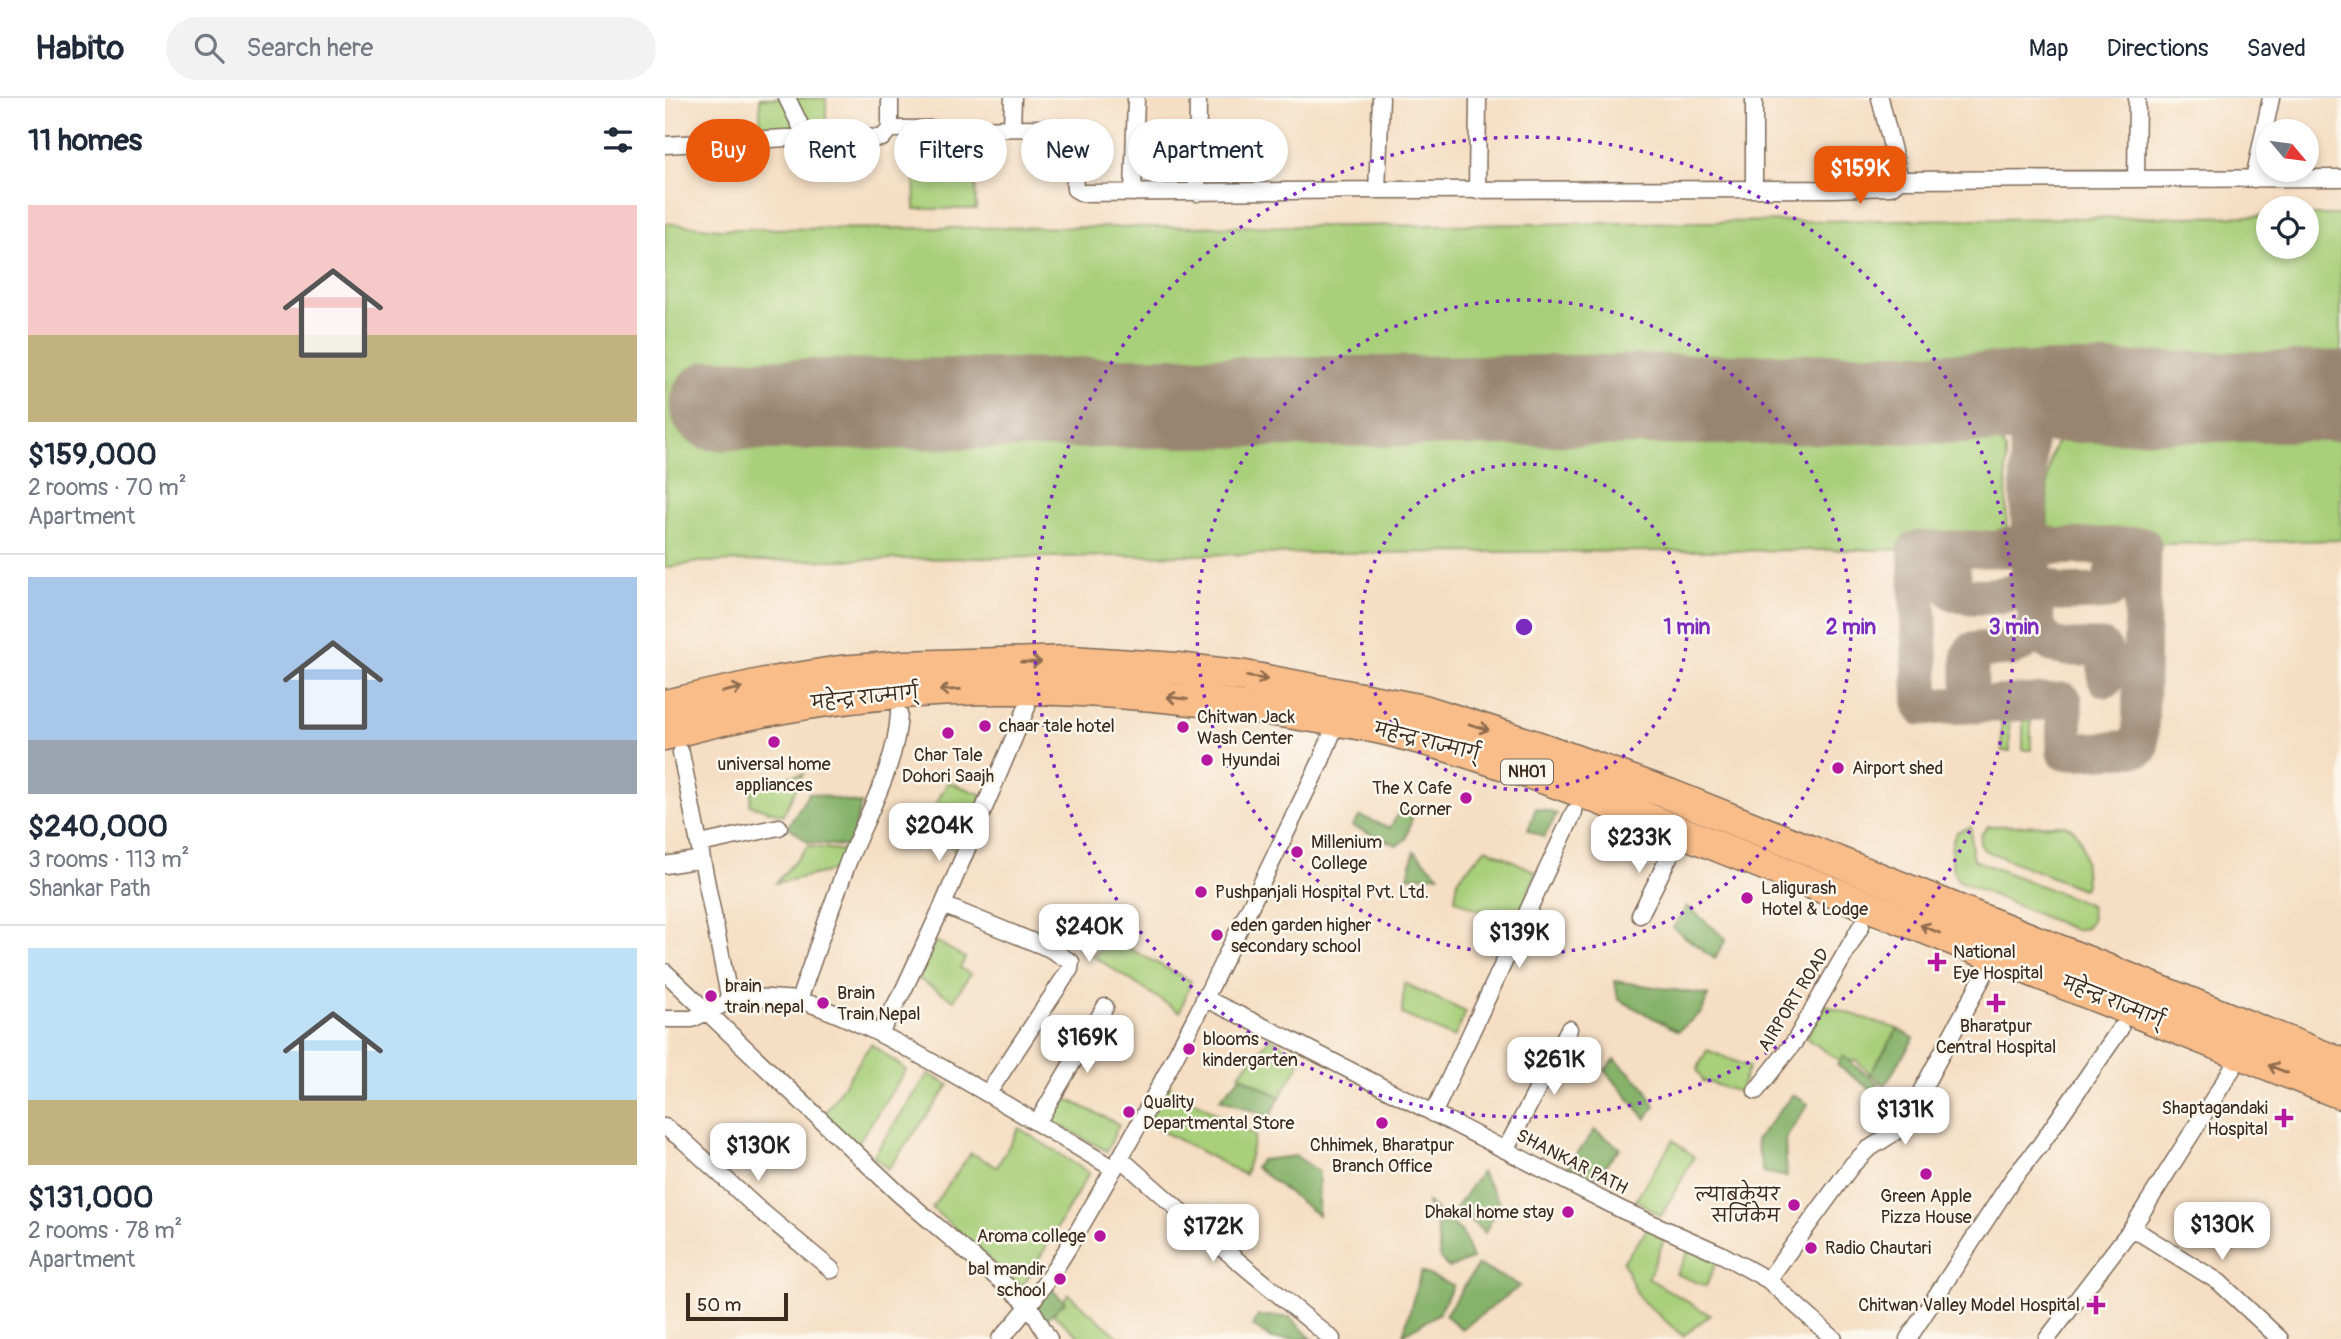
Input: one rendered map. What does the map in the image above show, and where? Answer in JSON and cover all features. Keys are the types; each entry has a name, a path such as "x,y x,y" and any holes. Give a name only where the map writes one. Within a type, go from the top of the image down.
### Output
{"highway":[{"name":"महेन्द्र राज्मार्ग्","path":"665,705 765,683 840,671 999,662 1071,661 1177,668 1245,676 1341,707 1402,734 1490,759 1581,792 2341,1094"},
{"name":"महेन्द्र राज्मार्ग्","path":"673,744 750,714 838,699 981,689 1035,688 1127,692 1239,706 1424,709 1504,734 1669,794 2341,1063"}],"street":[{"path":"787,98 797,119"},
{"path":"880,138 890,129 890,98"},
{"path":"1012,127 1013,98"},
{"path":"1133,193 1136,98"},
{"path":"1197,193 1198,98"},
{"path":"1377,190 1381,98"},
{"path":"1477,191 1478,98"},
{"path":"1754,98 1754,188"},
{"path":"1880,98 1900,180"},
{"path":"2136,179 2137,98"},
{"path":"2254,178 2271,98"},
{"path":"890,129 1012,127 1068,130 1074,143 1075,189 1082,193 1891,187 1900,180 2341,178"},
{"path":"665,145 784,138"},
{"path":"1000,1339 1029,1305 1084,1220 1156,1095 1321,761 1341,707"},
{"path":"880,1033 905,989 943,905 1027,708"},
{"path":"799,1000 849,861 885,777 899,715"},
{"path":"673,744 701,851 730,1001"},
{"path":"1433,1114 1574,812"},
{"path":"665,865 779,827"},
{"path":"1640,915 1672,851"},
{"path":"943,905 1048,948 1070,962 1070,969 988,1093"},
{"name":"AIRPORT ROAD","path":"1756,1091 1795,1041 1861,926"},
{"path":"665,972 899,1194 1029,1305 1049,1339"},
{"path":"1768,1280 1853,1165 1867,1150 1897,1131 1985,975"},
{"path":"665,1020 692,1019 730,1001 753,997 799,1000 825,1008 880,1033 1037,1123 1117,1163 1332,1339"},
{"name":"SHANKAR PATH","path":"1204,998 1622,1210 1721,1254 1768,1280 1834,1339"},
{"path":"1037,1123 1105,1007"},
{"path":"1506,1149 1569,1029"},
{"path":"1908,1339 2014,1177 2041,1144 2120,1029"},
{"path":"2047,1339 2132,1227 2241,1055"},
{"path":"665,1127 832,1270"},
{"path":"2132,1227 2219,1282 2280,1339"}],"green space":[{"path":"760,98 826,98 826,119 784,119 784,131 770,131 770,119 760,119"},
{"path":"914,182 975,182 976,209 915,209"},
{"path":"2319,215 2341,215 2341,358 706,371 708,430 1979,423 1996,434 2006,450 2007,549 1328,553 699,562 665,568 665,223 720,229 1348,226 2256,216 2256,259 2319,259"},
{"path":"2341,420 2341,540 2048,547 2051,456 2062,434 2086,421"},
{"path":"2050,710 2060,710 2061,749 2051,750"},
{"path":"2023,711 2031,711 2031,750 2023,750"},
{"path":"2001,712 2009,712 2010,751 2002,751"},
{"path":"803,774 783,815 750,805 753,782"},
{"path":"948,782 983,795 958,853 924,825"},
{"path":"809,793 861,804 850,847 808,842 788,826"},
{"path":"1403,805 1414,811 1406,839 1397,845 1352,826 1360,816 1390,828"},
{"path":"1536,808 1557,814 1544,837 1528,830"},
{"path":"2064,825 2071,828 2081,841 2086,885 2082,889 1984,850 1980,843 1981,835 1988,826"},
{"path":"1971,827 1974,860 2090,905 2092,919 2086,928 2075,930 1959,881 1952,864 1953,842 1958,831"},
{"path":"808,846 846,851 836,870 776,883"},
{"path":"1486,848 1536,872 1515,928 1455,899 1458,879"},
{"path":"1414,851 1439,875 1408,877"},
{"path":"1687,906 1726,939 1715,959 1673,928"},
{"path":"1111,939 1191,981 1180,1012 1093,956"},
{"path":"936,941 965,958 960,968 970,974 954,1000 917,978"},
{"path":"1615,981 1708,995 1702,1012 1678,1031 1618,999"},
{"path":"1404,983 1466,1012 1454,1038 1402,1014"},
{"path":"1824,1005 1898,1029 1870,1074 1856,1060 1840,1061 1806,1038"},
{"path":"1898,1029 1914,1038 1885,1085 1870,1074"},
{"path":"1270,1038 1303,1057 1280,1097 1239,1074"},
{"path":"871,1044 906,1070 853,1150 822,1118"},
{"path":"1707,1050 1749,1067 1739,1092 1703,1081 1697,1070"},
{"path":"1843,1056 1879,1085 1874,1092 1837,1065"},
{"path":"1615,1059 1644,1086 1655,1106 1646,1119 1605,1070"},
{"path":"928,1074 949,1085 888,1169 873,1156"},
{"path":"1241,1076 1280,1097 1270,1117 1220,1099"},
{"path":"1167,1085 1255,1136 1245,1175 1147,1123"},
{"path":"1793,1094 1808,1104 1785,1139 1787,1177 1763,1172 1756,1140"},
{"path":"1060,1096 1119,1124 1107,1151 1042,1116"},
{"path":"1019,1128 1089,1173 1023,1286 932,1208 971,1153 997,1167"},
{"path":"1595,1130 1620,1148 1594,1179 1567,1167"},
{"path":"1673,1140 1694,1157 1661,1216 1636,1200"},
{"path":"1296,1156 1319,1172 1318,1215 1255,1167 1261,1160"},
{"path":"1481,1172 1500,1203 1485,1233 1456,1208"},
{"path":"1426,1201 1462,1232 1472,1259 1449,1268 1440,1259 1437,1227"},
{"path":"1649,1227 1664,1240 1648,1278 1710,1315 1683,1336 1639,1298 1623,1262"},
{"path":"1691,1246 1718,1259 1706,1286 1676,1274"},
{"path":"1478,1265 1520,1286 1462,1329 1445,1315"},
{"path":"1421,1272 1453,1285 1439,1313 1403,1335"},
{"path":"1049,1287 1065,1302 1046,1319 1033,1311"},
{"path":"1068,1294 1121,1339 1082,1339 1053,1314"},
{"path":"1258,1316 1290,1317 1312,1339 1272,1339 1253,1326"}],"taxiway":[{"path":"1986,398 2008,406 2022,422 2028,437 2032,576 2039,626 2045,639 2058,646 2102,648 2106,654 2106,679"},
{"path":"2028,437 2034,420 2044,408 2076,398"},
{"path":"2048,544 2048,547 2143,545 2140,748 2065,752 2064,701 1922,707 1916,549 2007,549 2007,545 2048,544"},
{"path":"1953,576 1954,592 1967,596 1987,596 2008,594 2021,589 2031,569 2040,583 2058,593 2107,592 2113,587 2112,573"},
{"path":"1970,682 1972,651 2018,646 2031,634 2036,623"}],"runway":[{"path":"715,405 2341,396"}],"place":[{"name":"chaar tale hotel","path":"985,726"},
{"name":"Chitwan Jack Wash Center","path":"1183,727"},
{"name":"Char Tale Dohori Saajh","path":"948,733"},
{"name":"universal home appliances","path":"774,742"},
{"name":"Hyundai","path":"1207,760"},
{"name":"Airport shed","path":"1838,768"},
{"name":"The X Cafe Corner","path":"1466,798"},
{"name":"Millenium College","path":"1297,852"},
{"name":"Pushpanjali Hospital Pvt. Ltd.","path":"1201,892"},
{"name":"Laligurash Hotel & Lodge","path":"1747,898"},
{"name":"eden garden higher secondary school","path":"1217,935"},
{"name":"National Eye Hospital","path":"1937,962"},
{"name":"brain train nepal","path":"711,996"},
{"name":"Brain Train Nepal","path":"823,1003"},
{"name":"Bharatpur Central Hospital","path":"1996,1003"},
{"name":"blooms kindergarten","path":"1189,1049"},
{"name":"Quality Departmental Store","path":"1129,1112"},
{"name":"Shaptagandaki Hospital","path":"2284,1118"},
{"name":"Chhimek, Bharatpur Branch Office","path":"1382,1123"},
{"name":"Green Apple Pizza House","path":"1926,1174"},
{"name":"ल्याबकेयर सर्जिकेम","path":"1794,1205"},
{"name":"Dhakal home stay","path":"1568,1212"},
{"name":"Aroma college","path":"1100,1236"},
{"name":"Radio Chautari","path":"1811,1248"},
{"name":"bal mandir school","path":"1060,1279"},
{"name":"Chitwan Valley Model Hospital","path":"2096,1305"}]}
